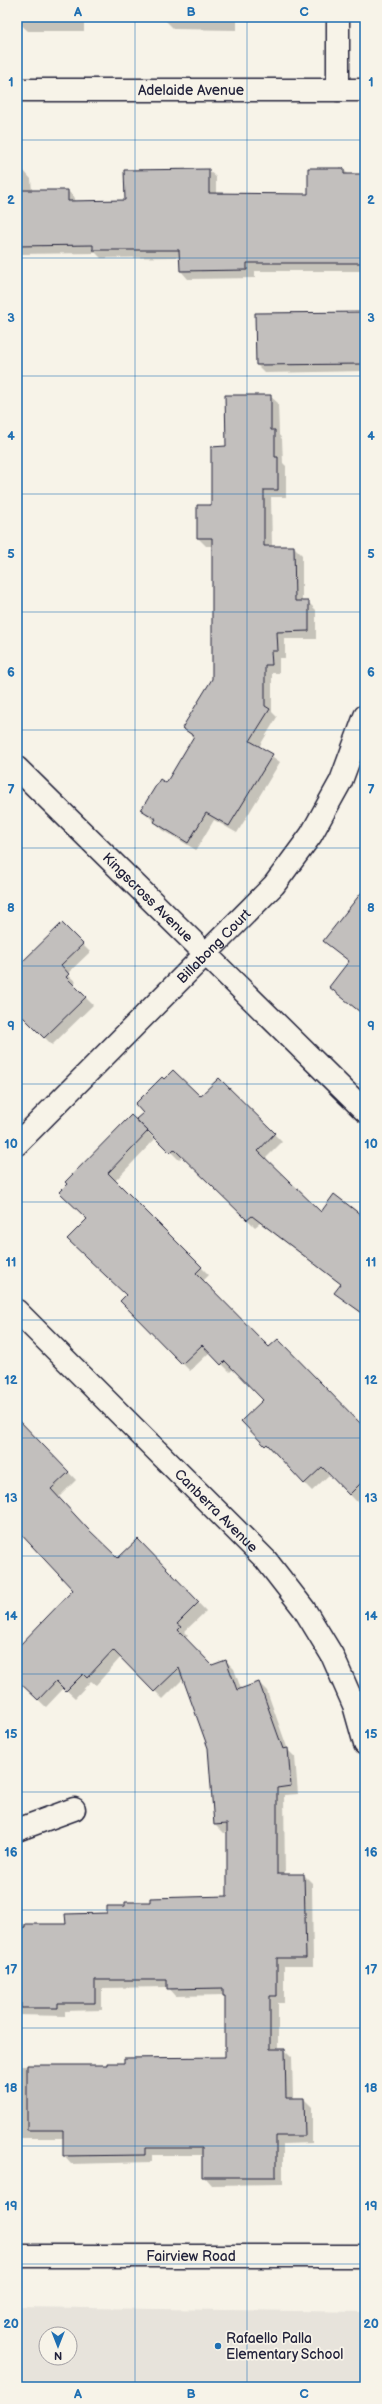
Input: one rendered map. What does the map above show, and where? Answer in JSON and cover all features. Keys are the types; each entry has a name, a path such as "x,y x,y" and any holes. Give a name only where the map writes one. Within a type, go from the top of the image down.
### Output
{"street":[{"path":"338,17 338,90"},
{"name":"Adelaide Avenue","path":"17,90 365,90"},
{"name":"Billabong Court","path":"17,1144 274,885 311,835 341,781 365,716"},
{"name":"Kingscross Avenue","path":"17,768 365,1111"},
{"name":"Canberra Avenue","path":"17,1311 266,1560 304,1609 332,1655 354,1706 365,1744"},
{"path":"17,1830 74,1809"},
{"name":"Fairview Road","path":"17,2256 365,2256"}],"shaded area":[{"name":"Rafaello Palla Elementary School","path":"17,2307 365,2312 365,2387 17,2387"}],"building":[{"path":"308,168 344,168 344,174 365,174 365,263 247,263 247,270 180,271 179,250 93,250 93,245 17,246 17,190 68,190 68,201 125,200 124,170 209,169 209,193 308,194"},
{"path":"365,312 365,364 256,365 255,313"},
{"path":"225,395 271,395 271,430 275,430 275,457 278,457 278,490 264,490 264,546 294,546 295,601 309,601 309,631 277,632 278,651 271,651 272,665 265,665 265,706 270,709 250,741 273,754 229,826 206,813 188,843 154,822 156,819 141,810 160,779 166,783 194,736 182,728 212,679 212,538 197,538 197,505 211,505 211,447 226,446"},
{"path":"365,888 365,1016 329,987 349,961 323,941"},
{"path":"62,923 83,944 61,965 69,974 66,977 86,997 44,1038 17,1011 17,967"},
{"path":"173,1070 200,1096 219,1078 275,1133 258,1151 321,1212 334,1194 365,1218 365,1315 334,1293 341,1284 252,1216 247,1220 174,1149 170,1153 136,1119 143,1113 135,1104 162,1077 164,1079"},
{"path":"131,1115 148,1131 108,1173 202,1267 196,1273 269,1347 278,1339 365,1428 365,1479 349,1495 322,1467 304,1484 267,1444 265,1446 241,1421 263,1400 225,1361 221,1365 202,1345 182,1364 120,1301 126,1295 67,1239 87,1219 59,1192 67,1184 65,1182"},
{"path":"17,1418 69,1472 51,1489 87,1528 118,1558 138,1539 199,1602 177,1624 181,1627 178,1630 212,1665 226,1660 237,1690 259,1682 283,1749 288,1748 291,1786 277,1788 277,1874 304,1874 306,1958 277,1958 277,1996 270,1996 270,2049 285,2049 286,2098 304,2098 305,2136 276,2136 276,2177 202,2177 202,2148 145,2148 145,2155 63,2156 63,2130 27,2130 27,2065 107,2065 107,2063 124,2063 124,2058 225,2057 225,1996 223,1996 223,1988 167,1989 167,1980 95,1980 95,2003 58,2003 58,2008 21,2008 20,1928 25,1927 25,1924 66,1924 65,1914 107,1913 107,1906 125,1906 125,1902 150,1902 150,1898 227,1896 227,1824 214,1825 208,1748 179,1668 154,1692 113,1650 87,1678 83,1674 66,1691 56,1681 38,1700 17,1680 17,1648 73,1590 17,1530"}],"place":[{"name":"Rafaello Palla Elementary School","path":"218,2346"}]}
